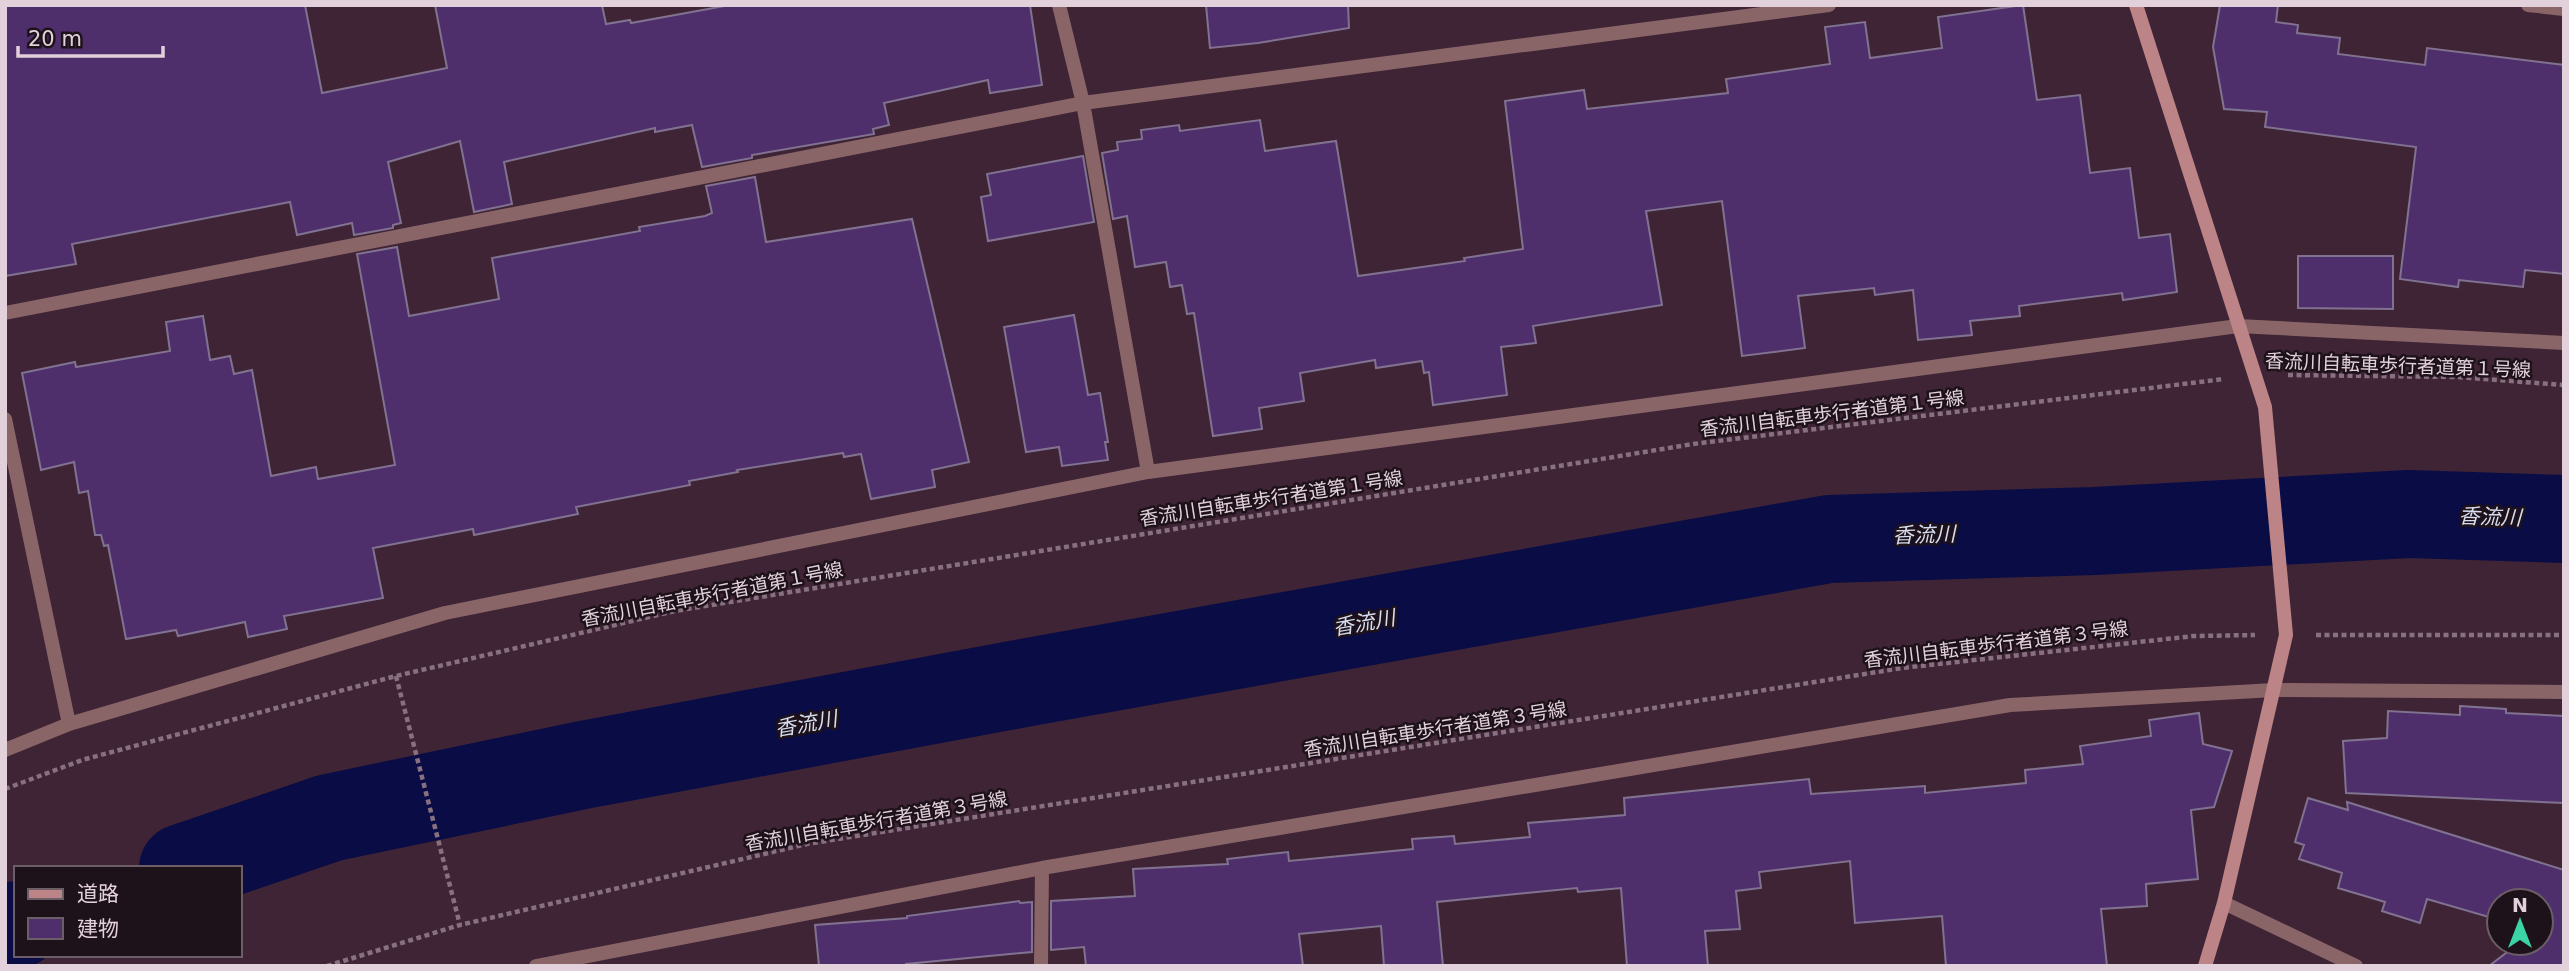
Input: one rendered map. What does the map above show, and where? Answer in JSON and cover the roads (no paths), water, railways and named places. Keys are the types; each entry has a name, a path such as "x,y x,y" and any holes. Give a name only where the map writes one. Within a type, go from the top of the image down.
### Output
{"street":[{"path":"1059,5 1083,103 1148,472"},
{"path":"5,313 1083,103 1829,5"},
{"path":"2136,5 2265,407 2286,635 2224,903 2205,966"},
{"path":"2528,5 2564,9"},
{"path":"5,750 68,724 445,613 1148,472 2238,326 2564,343"},
{"path":"5,419 68,724"},
{"path":"536,966 1042,868 2010,705 2274,690 2564,692"},
{"path":"1041,966 1042,868"},
{"path":"2224,903 2356,966"}],"waterway":[{"name":"香流川","path":"189,866 329,818 583,765 1829,539 2095,531 2409,514 2564,519"},
{"name":"香流川","path":"5,929 14,926"}]}
